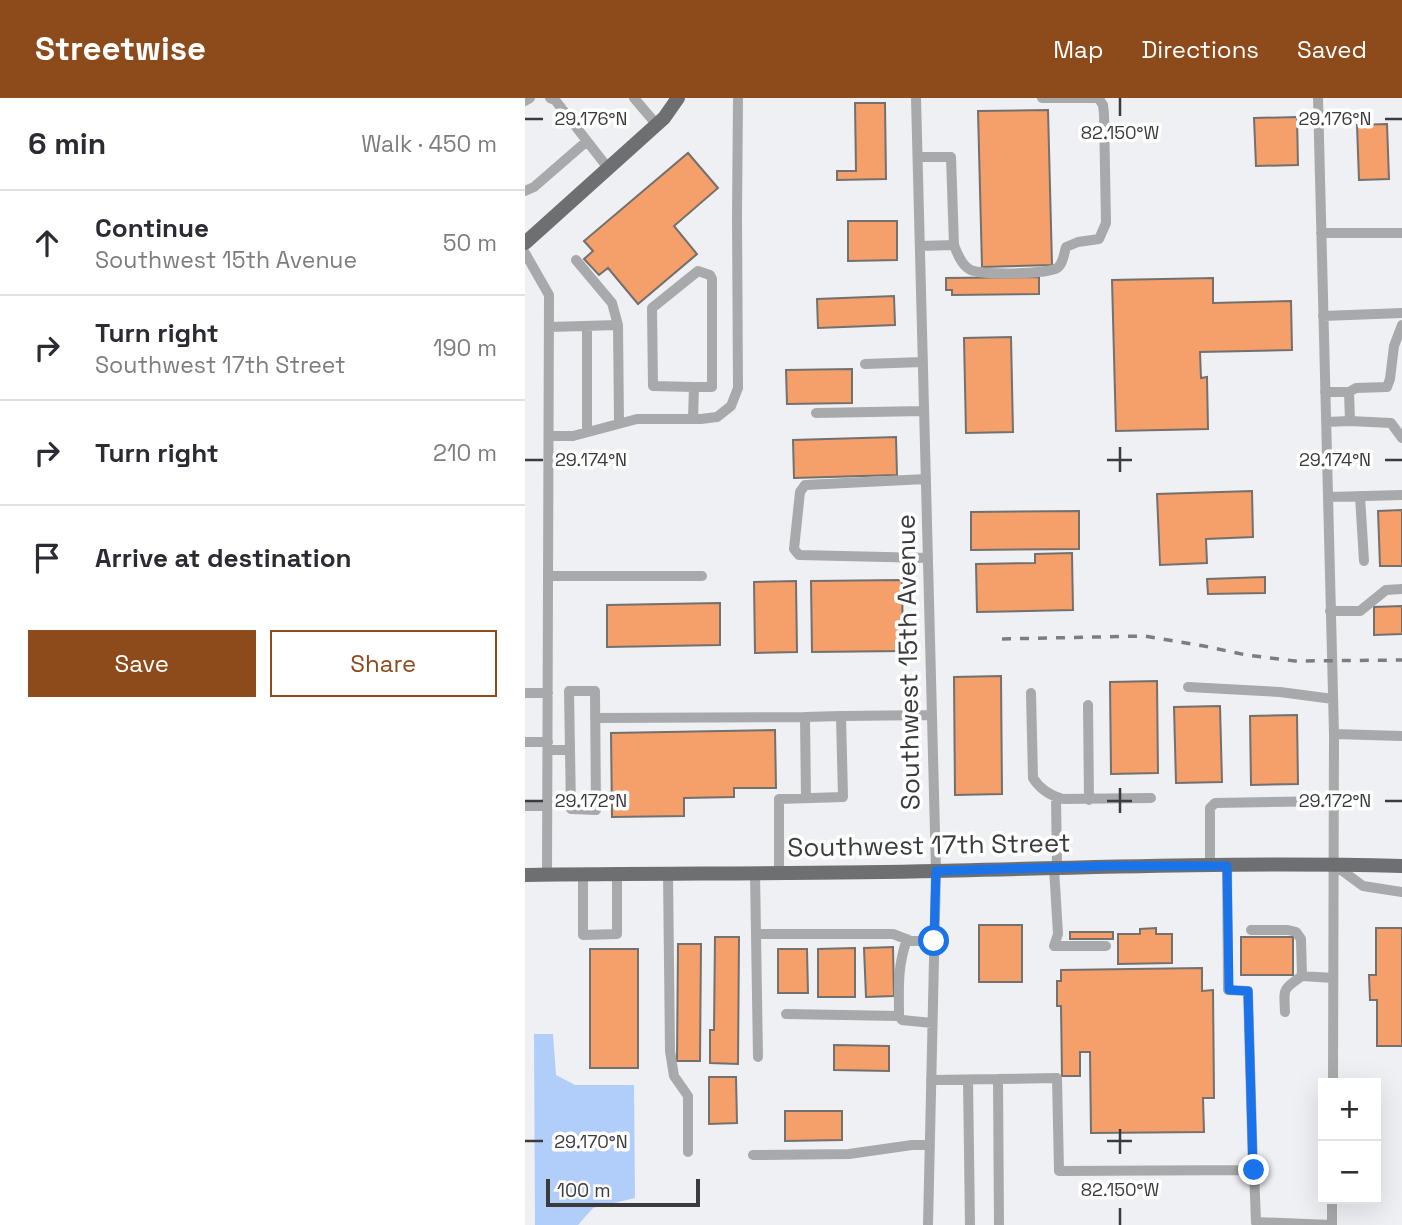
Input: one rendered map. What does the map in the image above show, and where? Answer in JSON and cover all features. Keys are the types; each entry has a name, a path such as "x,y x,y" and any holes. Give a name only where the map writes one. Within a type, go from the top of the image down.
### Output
{"main road":[{"path":"525,243 657,125 678,98"},
{"name":"Southwest 17th Street","path":"525,875 936,871 1333,864 1402,860"},
{"name":"Southwest 17th Street","path":"1333,864 1402,866"}],"street":[{"path":"525,100 530,98"},
{"path":"550,98 555,100 608,168"},
{"path":"634,98 657,125"},
{"path":"549,436 573,436 637,419 717,417 731,406 738,388 738,98"},
{"name":"Southwest 15th Avenue","path":"916,98 936,871 928,1225"},
{"path":"918,157 951,157 954,245 959,258 969,270 984,274 1048,271 1058,268 1066,247 1099,239 1106,223 1104,114 1099,98 1042,98"},
{"path":"1318,98 1334,734 1333,1078"},
{"path":"525,191 534,187 587,141"},
{"path":"1321,233 1402,233"},
{"path":"920,246 954,245"},
{"path":"525,253 549,295 547,875"},
{"path":"576,260 612,303 618,325 619,423"},
{"path":"698,271 711,275 712,279 712,387 694,387 653,386 652,308 698,271"},
{"path":"1323,316 1402,313"},
{"path":"1325,392 1387,387 1394,346 1402,324"},
{"path":"549,327 618,325"},
{"path":"587,326 587,432"},
{"path":"865,364 923,362"},
{"path":"693,419 694,387"},
{"path":"1349,392 1350,421"},
{"path":"816,413 924,411"},
{"path":"1326,422 1391,423 1402,438"},
{"path":"926,479 806,485 800,492 794,549 799,555 928,558"},
{"path":"1328,497 1402,495"},
{"path":"1360,496 1364,561"},
{"path":"548,576 702,576"},
{"path":"1331,611 1360,611 1386,590 1402,589"},
{"path":"1188,688 1280,692 1333,699"},
{"path":"569,691 595,691 596,810 571,809 570,750 569,691"},
{"path":"525,693 548,693"},
{"path":"1031,693 1033,778 1038,786 1063,799 1151,799"},
{"path":"1088,705 1089,800"},
{"path":"595,718 932,715"},
{"path":"779,873 779,799 843,797 841,716"},
{"path":"805,717 806,798"},
{"path":"1334,734 1402,736"},
{"path":"525,742 570,750"},
{"path":"1056,797 1058,933 1053,946 1106,946"},
{"path":"1210,866 1210,807 1215,803 1333,801"},
{"path":"525,806 547,806"},
{"path":"1333,864 1363,886 1402,892"},
{"path":"1227,866 1229,990 1248,991 1256,1223 1332,1225 1332,1204"},
{"path":"668,873 670,1051 674,1076 688,1096 688,1152"},
{"path":"755,873 758,1057"},
{"path":"583,874 583,935 617,934 617,874"},
{"path":"1251,930 1296,932 1301,939 1302,976"},
{"path":"756,934 872,933 893,934 911,941 934,941"},
{"path":"907,939 898,972 899,1016 902,1020 933,1023"},
{"path":"1285,1012 1286,987 1302,976 1333,978"},
{"path":"786,1014 899,1016"},
{"path":"931,1080 1056,1078 1059,1171 1253,1170"},
{"path":"998,1079 999,1225"},
{"path":"968,1080 970,1225"},
{"path":"753,1155 849,1154 930,1145"}],"shaded area":[{"path":"534,1034 553,1034 556,1075 575,1085 634,1085 635,1198 593,1208 578,1225 535,1225"}],"building":[{"path":"855,103 885,103 886,179 837,180 837,171 856,171"},
{"path":"1048,110 1052,265 982,267 978,111"},
{"path":"1297,117 1298,165 1256,166 1254,118"},
{"path":"1387,124 1389,179 1359,180 1357,125"},
{"path":"688,153 718,188 674,226 697,254 638,304 608,268 599,275 584,259 593,251 584,241"},
{"path":"848,221 897,221 897,260 848,261"},
{"path":"1039,277 1039,294 952,295 952,290 946,290 946,278"},
{"path":"1213,278 1213,303 1291,301 1292,350 1200,352 1201,378 1207,377 1208,429 1116,431 1112,280"},
{"path":"894,296 895,325 818,328 817,299"},
{"path":"1011,337 1013,432 966,433 964,338"},
{"path":"852,369 852,403 787,404 786,370"},
{"path":"896,437 897,475 794,478 793,440"},
{"path":"1252,491 1253,537 1206,539 1207,563 1160,565 1157,494"},
{"path":"1402,510 1402,566 1380,566 1378,511"},
{"path":"1079,511 1079,549 971,550 971,512"},
{"path":"1072,553 1073,610 977,612 976,564 1035,563 1035,554"},
{"path":"1265,577 1265,593 1208,594 1207,579"},
{"path":"902,580 903,651 812,652 811,581"},
{"path":"796,581 797,652 755,653 754,582"},
{"path":"720,603 720,645 607,647 607,605"},
{"path":"1402,606 1402,634 1374,635 1374,607"},
{"path":"1001,676 1002,794 955,795 954,677"},
{"path":"1157,681 1158,773 1111,774 1110,682"},
{"path":"1220,706 1222,782 1176,783 1174,707"},
{"path":"1297,715 1298,784 1251,785 1250,716"},
{"path":"775,730 776,788 734,788 734,797 684,798 684,816 612,817 611,733"},
{"path":"979,925 1022,925 1022,982 979,982"},
{"path":"1156,928 1156,934 1172,934 1172,963 1118,964 1118,934 1140,934 1140,929"},
{"path":"1376,928 1402,928 1402,1046 1377,1046 1377,1000 1370,1000 1369,975 1376,975"},
{"path":"1070,932 1113,932 1113,939 1070,939"},
{"path":"715,937 739,937 738,1064 710,1063 710,1030 714,1030"},
{"path":"1241,937 1293,937 1293,975 1241,975"},
{"path":"678,944 701,944 700,1061 677,1061"},
{"path":"893,947 894,996 866,997 864,948"},
{"path":"855,948 855,997 818,997 818,949"},
{"path":"590,949 638,949 638,1068 590,1068"},
{"path":"778,949 807,949 808,993 778,993"},
{"path":"1202,968 1202,991 1213,990 1214,1098 1203,1098 1204,1132 1091,1133 1090,1052 1080,1052 1080,1076 1062,1076 1061,1006 1057,1006 1057,981 1061,981 1061,970"},
{"path":"834,1045 889,1046 889,1071 834,1070"},
{"path":"709,1077 736,1077 737,1123 709,1124"},
{"path":"785,1111 842,1111 842,1140 785,1141"}],"railway":[{"path":"1002,639 1144,636 1295,661 1402,660"}],"route":[{"path":"934,941 936,871 1227,866 1229,990 1248,991 1254,1170"}]}
